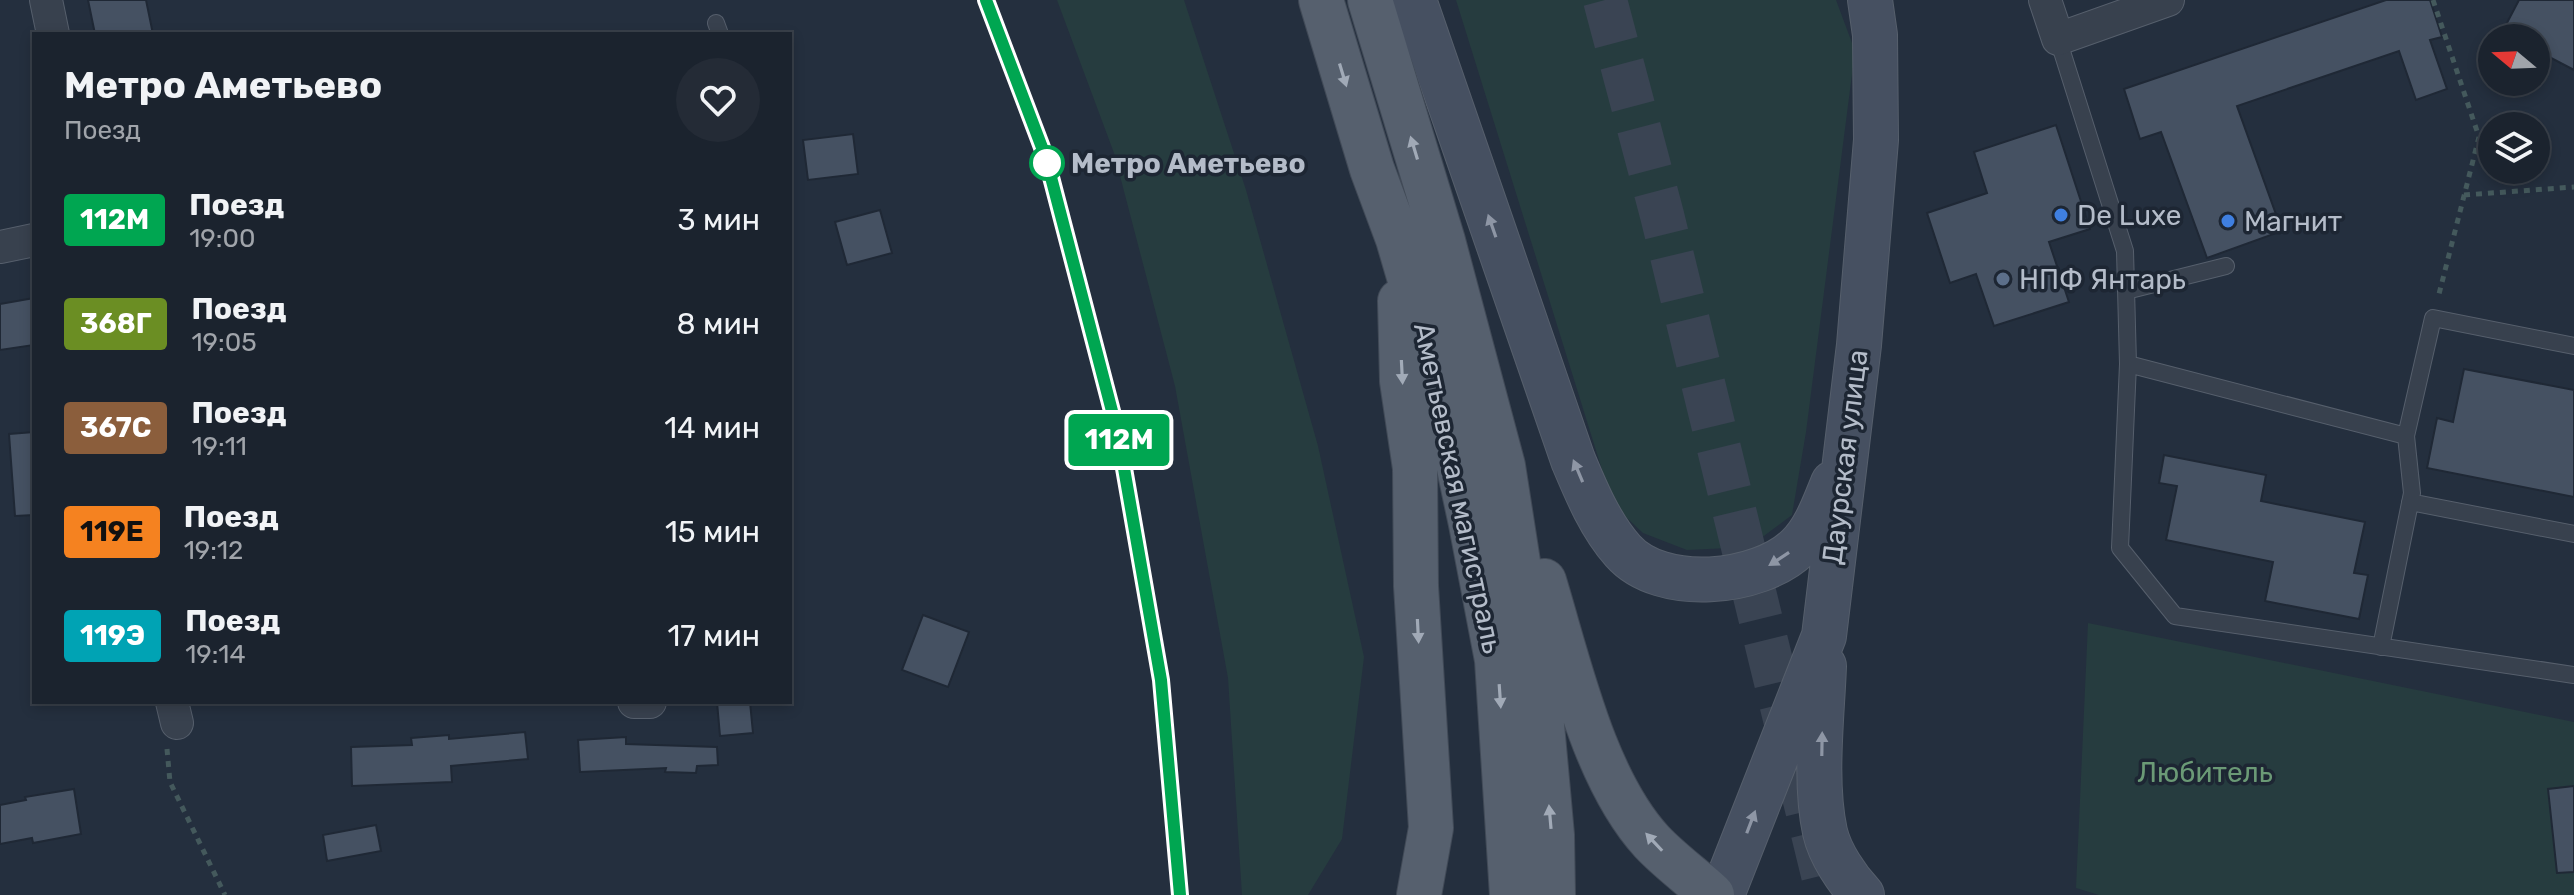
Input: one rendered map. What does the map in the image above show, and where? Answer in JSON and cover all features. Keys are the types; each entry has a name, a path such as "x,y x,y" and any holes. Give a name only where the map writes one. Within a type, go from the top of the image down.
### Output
{"main road":[{"name":"Аметьевская магистраль","path":"1321,0 1372,169 1398,239 1443,393 1497,660 1512,895"},
{"name":"Аметьевская магистраль","path":"1370,0 1443,241 1503,466 1540,703 1552,835 1553,895"},
{"path":"1398,239 1402,381 1415,468 1416,586 1431,828 1419,895"},
{"path":"1503,466 1611,782 1651,841 1712,895"}],"street":[{"path":"46,0 53,32"},
{"path":"1414,0 1573,460 1592,504 1624,553 1658,574 1734,578 1761,571 1798,547 1821,513 1846,447"},
{"name":"Даурская улица","path":"1722,895 1824,636 1859,345 1876,140 1875,35 1870,0"},
{"path":"2045,0 2058,39 2168,0"},
{"path":"0,247 32,240"},
{"path":"1824,636 1821,793 1825,835 1849,880 1862,895"}],"lane":[{"path":"2058,39 2125,251 2128,364 2120,548 2175,616 2574,675"},
{"path":"2126,291 2226,266"},
{"path":"2381,647 2412,493 2406,436 2433,318 2574,346"},
{"path":"2128,364 2406,436"},
{"path":"2410,502 2574,534"}],"path":[{"path":"2433,0 2479,137 2433,318"},
{"path":"2464,195 2574,187"},
{"path":"174,712 165,733 170,782 225,895"}],"green space":[{"path":"1057,0 1184,0 1246,190 1318,446 1364,657 1342,839 1308,895 1242,895 1228,678 1175,386 1114,153"},
{"path":"1456,0 1836,0 1855,51 1806,432 1792,515 1749,547 1687,550 1643,533 1613,505"},
{"name":"Любитель","path":"2088,623 2574,722 2574,895 2099,895 2076,888"}],"building":[{"path":"88,0 146,0 153,32 95,32"},
{"path":"2386,0 2430,0 2442,37 2430,40 2447,89 2416,100 2399,51 2237,106 2282,231 2207,258 2161,132 2140,139 2124,89"},
{"path":"2519,0 2574,0 2574,70 2550,57 2550,24 2506,24"},
{"path":"2056,125 2090,229 2049,242 2069,302 1994,326 1976,274 1950,283 1927,213 1987,193 1974,152"},
{"path":"853,134 858,174 808,180 803,140"},
{"path":"880,210 892,253 847,265 835,222"},
{"path":"32,298 32,345 0,350 0,304"},
{"path":"2464,369 2574,390 2574,497 2427,468 2437,418 2453,422"},
{"path":"32,432 32,515 15,516 9,434"},
{"path":"2164,455 2266,475 2261,501 2365,522 2354,573 2368,575 2359,619 2265,601 2273,562 2166,540 2177,486 2159,483"},
{"path":"923,615 969,632 948,687 902,670"},
{"path":"717,704 750,704 753,733 720,736"},
{"path":"525,732 528,759 451,766 452,782 352,786 351,747 412,745 411,738 449,735 449,739"},
{"path":"626,737 626,744 717,747 718,765 697,766 696,773 665,772 666,768 580,772 578,740"},
{"path":"2574,786 2574,872 2557,873 2548,789"},
{"path":"74,789 81,834 33,843 32,838 0,844 0,805 26,800 25,797"},
{"path":"376,825 381,851 327,861 323,835"}],"tunnel":[{"path":"1605,0 1662,215 1828,895"}],"railway":[{"path":"986,0 1046,158 1118,434 1161,680 1180,895"}],"train":[{"name":"112М","path":"986,0 1046,158 1118,434 1161,680 1180,895"}],"place":[{"name":"Метро Аметьево","path":"1047,163"},
{"name":"De Luxe","path":"2061,215"},
{"name":"Магнит","path":"2228,221"},
{"name":"НПФ Янтарь","path":"2003,279"}]}
